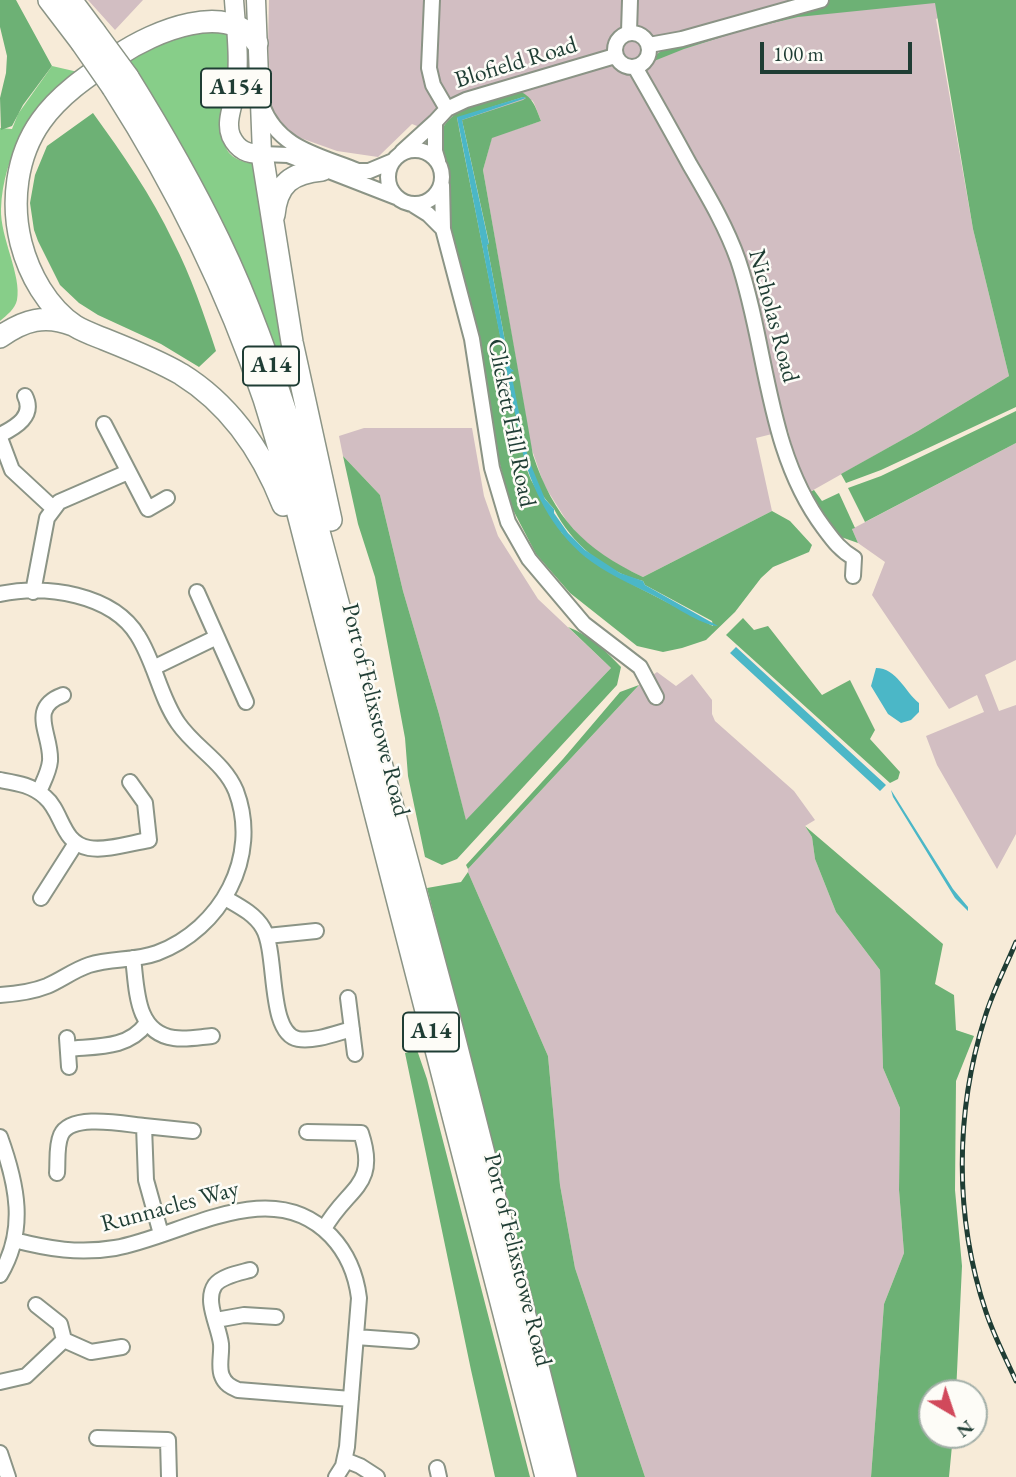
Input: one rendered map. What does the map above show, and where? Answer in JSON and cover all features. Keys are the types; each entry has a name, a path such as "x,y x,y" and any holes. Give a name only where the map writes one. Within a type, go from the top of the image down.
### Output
{"highway":[{"name":"Port of Felixstowe Road","path":"49,0 88,37"},
{"name":"Port of Felixstowe Road","path":"71,0 88,37 174,155 214,230 263,342 292,430 360,677 566,1477"},
{"path":"9,331 29,299 31,288 15,208 20,167 31,139 40,122 68,92 136,43 179,6"},
{"path":"136,43 174,21 197,13 235,9 257,43"},
{"name":"Port of Felixstowe Road","path":"120,83 195,232 234,320 263,398 296,506 545,1477"},
{"path":"262,154 292,342 351,613 360,677"},
{"path":"273,219 275,205 286,182 303,172 322,170"},
{"path":"27,262 50,302 76,327"},
{"path":"9,331 45,319 76,327 179,373 221,405 251,441 262,459 278,493 294,541 316,588"}],"main road":[{"name":"A154","path":"235,9 237,87 229,127 239,148 250,154 262,154 256,0"}],"street":[{"path":"432,0 429,68 433,85 447,109"},
{"path":"629,32 630,0"},
{"path":"649,45 682,39 821,0"},
{"path":"629,32 641,34 649,45 647,59 635,67 623,65 615,55 617,41 629,32"},
{"name":"Blofield Road","path":"396,158 447,109 466,100 615,55"},
{"name":"Nicholas Road","path":"635,67 719,215 738,261 786,453 800,490 816,517 841,551 854,558 853,576"},
{"path":"261,100 274,129 293,145 358,171 369,171 406,151 424,151 438,161 441,168 442,184 439,191 422,204 402,200 392,191 388,176 396,158"},
{"name":"Blofield Road","path":"435,122 435,151 438,161"},
{"path":"262,154 288,155 419,206 443,229"},
{"name":"Clickett Hill Road","path":"442,184 443,229 472,339 492,468 508,522 529,559 576,615 640,667 656,697"},
{"path":"25,396 28,402 26,416 0,436 12,470 53,508"},
{"path":"104,424 148,509 167,498"},
{"path":"33,592 47,518 53,508 59,502 128,472"},
{"path":"0,594 33,592 96,600 112,609 138,635 175,720 191,740 226,773 239,800 244,844 236,875 225,898 204,924 186,939 155,954 98,963 39,989 0,995"},
{"path":"197,592 246,702"},
{"path":"153,668 217,637"},
{"path":"39,792 50,761 48,741 42,723 43,715 50,701 63,695"},
{"path":"0,780 29,786 39,792 54,806 65,831 76,843 93,849 149,840 145,803 130,782"},
{"path":"41,898 76,843"},
{"path":"225,898 258,921 267,936 279,1016 285,1030 292,1036 307,1039 352,1029"},
{"path":"267,936 316,931"},
{"path":"133,958 140,1009 146,1024 170,1038 212,1035"},
{"path":"348,998 355,1054"},
{"path":"69,1068 67,1043 128,1041 146,1024"},
{"path":"57,1173 60,1141 64,1131 71,1125 86,1122 193,1131"},
{"path":"144,1126 146,1180 161,1234"},
{"path":"307,1132 361,1133 367,1152 365,1177 339,1205 324,1228"},
{"path":"0,1137 4,1159 17,1195 18,1217 14,1240 0,1275"},
{"name":"Runnacles Way","path":"14,1240 58,1250 87,1251 128,1245 226,1214 264,1208 286,1210 309,1217 324,1228 342,1250 355,1274 359,1298 345,1461 336,1477"},
{"path":"250,1270 222,1279 214,1286 211,1299 221,1348 220,1372 225,1382 238,1390 351,1399"},
{"path":"36,1305 60,1324 64,1340"},
{"path":"216,1320 244,1315 276,1317"},
{"path":"356,1337 411,1341"},
{"path":"64,1340 91,1352 122,1347"},
{"path":"0,1382 26,1376 64,1340"},
{"path":"97,1438 168,1440 169,1477"},
{"path":"0,1453 8,1477"},
{"path":"345,1461 360,1466 377,1477"}],"shaded area":[{"path":"88,0 143,0 115,30"},
{"path":"269,0 983,0 936,19 973,229 1009,376 808,493 797,466 788,430 756,438 772,511 643,577 622,567 590,547 568,523 544,485 531,447 483,170 492,137 541,121 534,103 532,100 440,135 412,124 378,157 337,151 295,136 272,114 268,45"},
{"path":"364,428 472,428 484,496 498,536 538,599 611,668 466,821 439,714 403,591 380,495 343,456 339,436"},
{"path":"1016,443 1016,660 985,675 999,711 1016,705 1016,834 997,869 937,765 926,736 984,712 977,695 949,709 872,595 885,562 858,543 852,529"},
{"path":"657,672 676,686 692,674 712,700 715,721 794,791 815,820 805,826 812,837 815,859 836,912 880,970 883,1068 900,1108 899,1190 904,1253 884,1304 871,1477 645,1477 575,1268 560,1185 548,1056 468,872 639,685"}],"green space":[{"path":"0,0 16,0 52,66 23,105 12,126 1,130 0,98 7,56 0,27"},
{"path":"816,0 1016,0 1016,407 881,470 846,483 841,474 1009,376 973,229 935,3 798,17 747,29 654,61 656,55 665,48"},
{"path":"232,24 233,77 224,123 225,146 231,155 242,161 258,164 283,351 309,468 125,59 168,33"},
{"path":"52,66 78,72 47,99 34,115 14,150 8,169 1,209 18,290 14,306 0,321 0,128 12,129 18,114"},
{"path":"517,91 533,102 541,121 492,138 483,170 533,455 541,477 561,514 588,543 643,577 772,511 790,521 812,545 809,552 773,567 735,612 706,640 682,648 663,652 637,646 570,593 536,554 511,506 498,457 479,350 465,300 448,218 449,169 442,151 441,131 455,114 464,108","holes":["526,98 462,120 489,243 487,245 510,368 513,371 510,371 532,472 542,494 561,521 591,554 615,571 643,581 645,585 712,621 713,626 616,576 585,556 562,533 527,470 457,118"]},
{"path":"93,113 126,159 180,254 216,351 199,367 161,344 98,315 79,303 60,285 38,241 30,203 35,175 47,146"},
{"path":"1016,411 1016,443 865,522 848,488 881,476"},
{"path":"343,456 380,495 403,591 466,820 611,668 568,627 583,634 621,667 617,685 457,859 442,865 425,857 408,776 405,738 375,577 358,524"},
{"path":"814,490 822,501 839,493 855,528 852,529 858,543 841,537 808,493"},
{"path":"743,618 754,630 768,626 822,695 850,680 875,730 870,739 900,772 898,779 890,783 726,635"},
{"path":"639,685 468,869 466,865 620,692"},
{"path":"805,826 943,944 935,984 954,995 956,1030 974,1036 956,1081 955,1190 962,1266 957,1379 918,1379 918,1449 952,1449 949,1477 871,1477 884,1304 904,1253 899,1190 900,1108 883,1068 880,970 836,912 815,859 812,837"},
{"path":"468,872 548,1056 560,1185 575,1268 645,1477 576,1477 427,888 461,882"},
{"path":"417,1050 427,1079 530,1477 495,1477 405,1053"}],"water":[{"path":"526,98 462,120 489,244 487,245 510,368 514,371 511,372 528,458 545,499 568,533 585,550 620,573 643,581 645,585 718,626 698,620 618,578 579,552 548,514 528,470 457,117"},
{"path":"736,647 886,785 880,791 730,653"},
{"path":"876,668 895,676 919,703 919,712 911,720 901,723 888,714 871,686"},
{"path":"891,790 953,889 968,907 968,911 955,898"}],"railway":[{"path":"1016,942 988,1007 975,1053 968,1090 962,1164 968,1239 976,1276 989,1321 1016,1381"}]}
